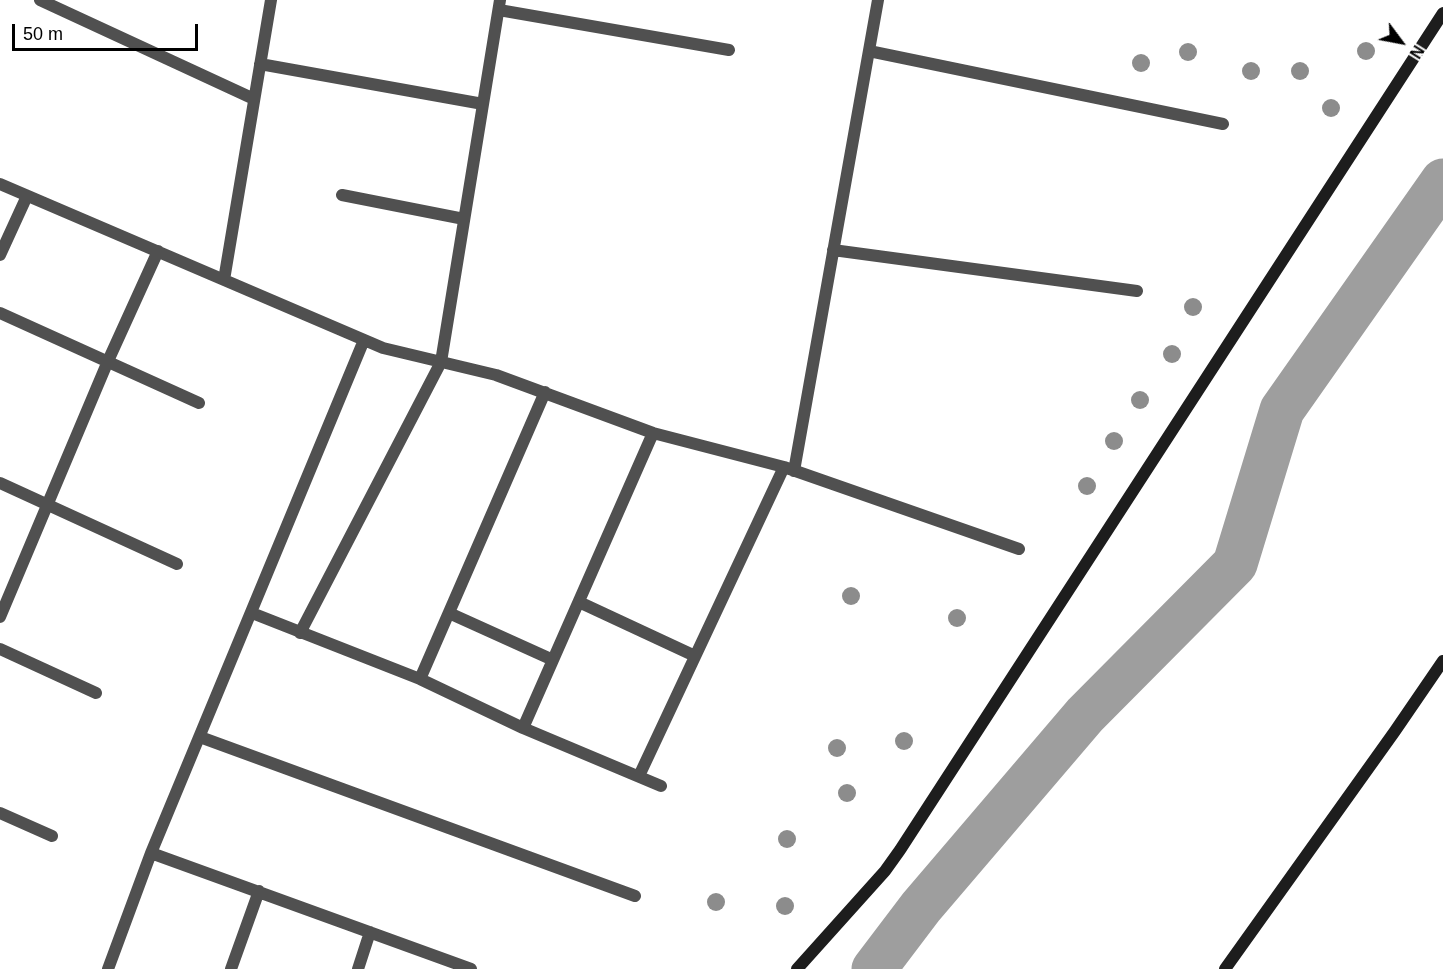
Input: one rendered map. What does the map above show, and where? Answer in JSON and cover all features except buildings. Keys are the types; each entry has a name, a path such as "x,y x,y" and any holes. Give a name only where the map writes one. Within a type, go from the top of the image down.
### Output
{"street":[{"path":"40,0 254,99"},
{"path":"224,280 271,0"},
{"path":"639,776 695,656 789,469 833,250 878,0"},
{"path":"300,633 441,362 500,5 729,50"},
{"path":"797,969 885,871 900,850 1443,13"},
{"path":"869,51 1223,124"},
{"path":"260,64 483,104"},
{"path":"0,184 383,348 496,375 653,433 789,469 1019,549"},
{"path":"342,195 464,219"},
{"path":"0,255 27,196"},
{"path":"833,250 1137,291"},
{"path":"0,617 108,362 158,251"},
{"path":"0,313 199,403"},
{"path":"108,969 152,853 364,340"},
{"path":"420,679 545,392"},
{"path":"524,728 653,433"},
{"path":"0,483 177,564"},
{"path":"579,602 695,656"},
{"path":"252,613 420,679 524,728 661,786"},
{"path":"449,613 553,660"},
{"path":"0,649 96,693"},
{"path":"1225,969 1442,662"},
{"path":"200,737 635,896"},
{"path":"0,813 52,836"},
{"path":"152,853 471,969"},
{"path":"231,969 259,891"},
{"path":"358,969 370,932"}],"waterway":[{"path":"874,969 921,907 1085,715 1235,564 1282,410 1443,181"}]}
